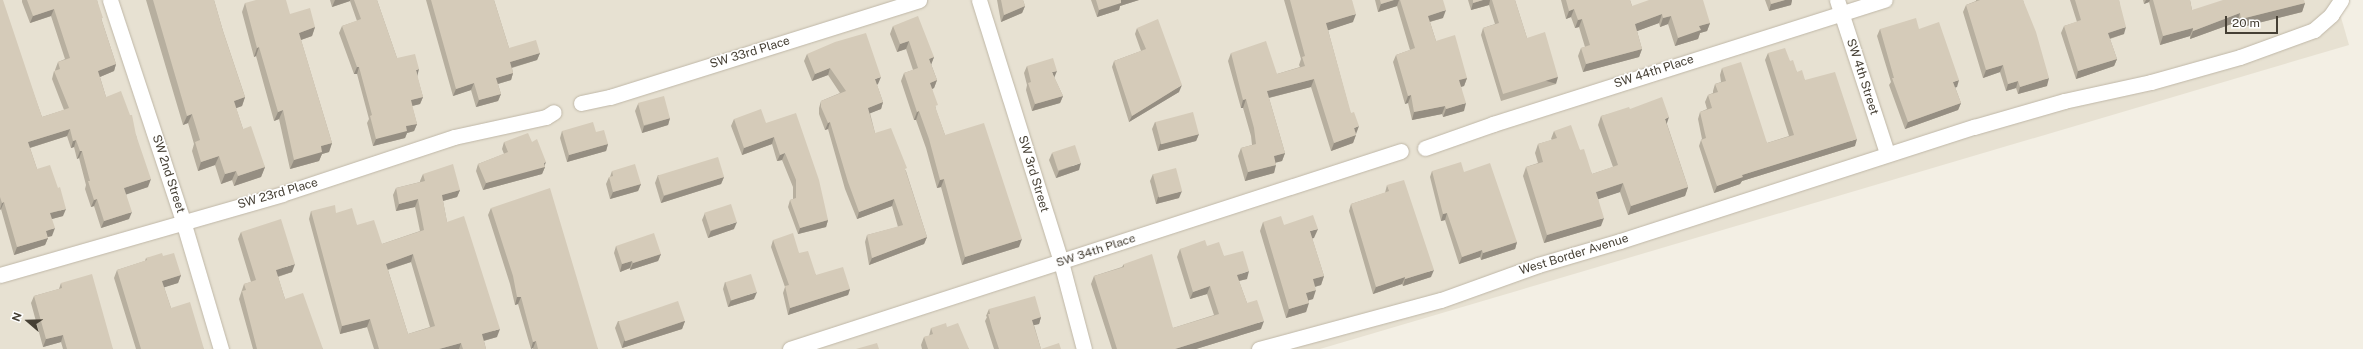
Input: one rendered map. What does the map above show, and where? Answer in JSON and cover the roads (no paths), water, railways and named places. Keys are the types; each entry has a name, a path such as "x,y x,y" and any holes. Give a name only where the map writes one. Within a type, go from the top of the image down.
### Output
{"street":[{"name":"SW 2nd Street","path":"110,0 183,221 221,349"},
{"name":"SW 33rd Place","path":"581,103 610,97 919,0"},
{"name":"SW 3rd Street","path":"979,0 1061,262 1084,349"},
{"name":"SW 44th Place","path":"1425,148 1839,6 1885,0"},
{"name":"West Border Avenue","path":"1259,349 1441,300 1538,265 1620,241 1887,153 2064,101 2151,82 2240,57 2314,30 2332,15 2341,0"},
{"name":"SW 4th Street","path":"1839,6 1887,153"},
{"name":"SW 23rd Place","path":"0,275 183,221 282,194 454,138 546,117 554,112"},
{"name":"SW 34th Place","path":"790,349 1061,262 1238,202 1313,181 1401,151"}]}
